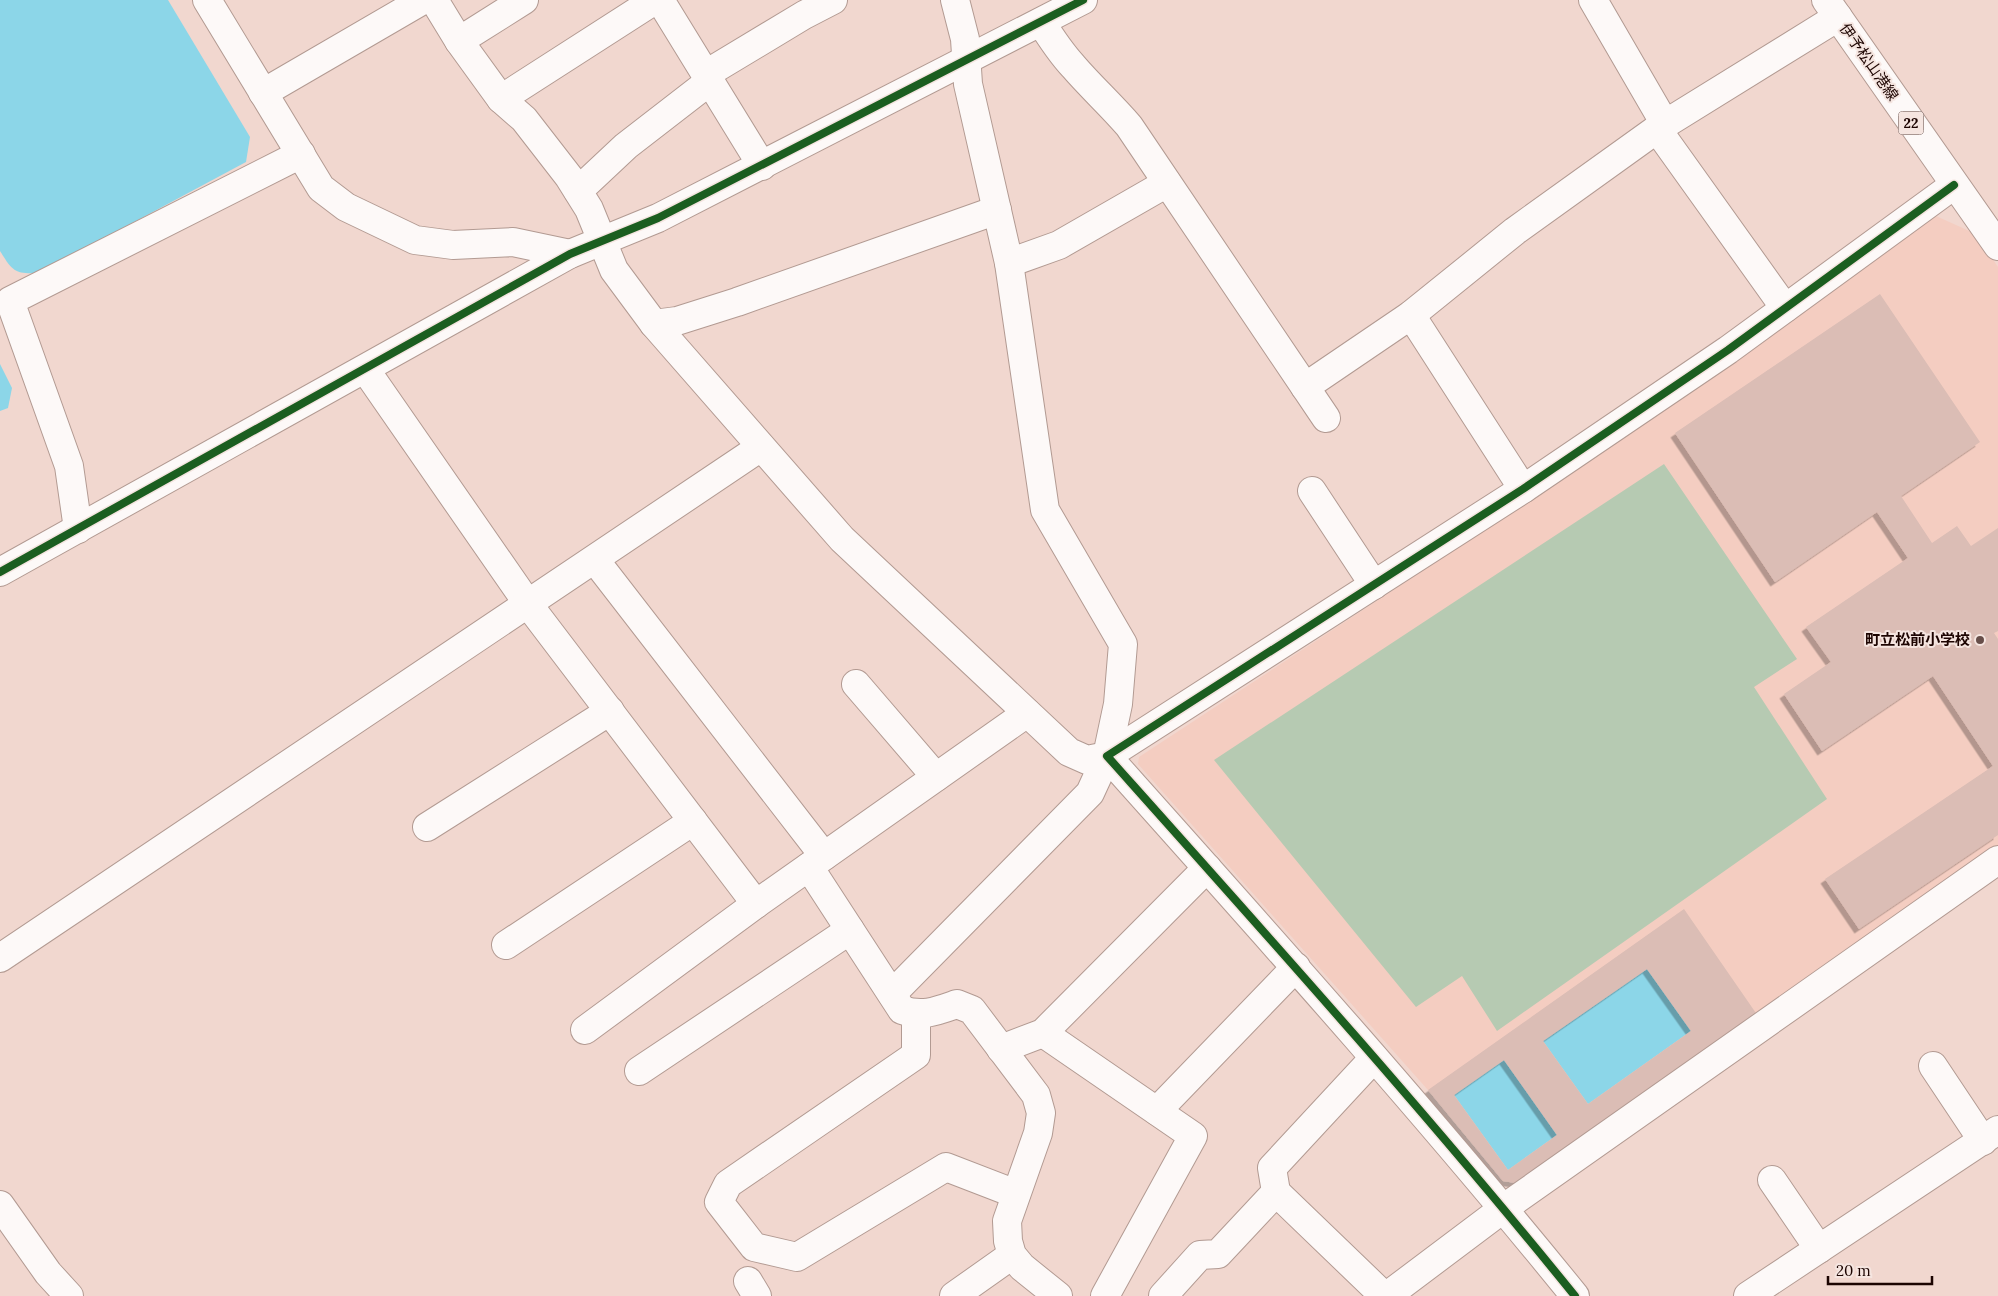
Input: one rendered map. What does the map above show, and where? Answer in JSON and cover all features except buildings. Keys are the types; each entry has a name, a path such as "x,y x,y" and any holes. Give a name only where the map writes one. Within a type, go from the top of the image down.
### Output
{"street":[{"path":"207,0 321,188 346,207 415,240 453,245 513,242 570,254"},
{"path":"263,93 423,0"},
{"path":"434,0 459,41 501,99 524,119 569,177 589,208 614,270 654,324 842,539 1069,752 1087,760 1107,756 1523,489 1728,350 1954,185"},
{"path":"459,41 524,0"},
{"path":"501,99 655,0"},
{"path":"660,0 762,166"},
{"path":"578,191 626,146 708,78 804,15 833,0"},
{"path":"892,994 1090,794 1107,756 1118,704 1123,644 1045,510 1008,263 968,84 965,39 955,0"},
{"path":"0,572 570,254 658,218 1083,0"},
{"path":"1593,0 1661,127 1785,308"},
{"path":"1305,387 1411,315 1515,231 1832,9"},
{"name":"伊予松山港線","path":"1832,9 1998,246"},
{"path":"1041,22 1058,48 1074,67 1112,105 1129,126 1326,418"},
{"path":"78,529 69,466 10,301 300,154"},
{"path":"1008,263 1036,255 1059,245 1167,183"},
{"path":"654,324 677,321 737,302 997,210"},
{"path":"1411,315 1523,489"},
{"path":"365,369 528,604 756,904"},
{"path":"0,958 761,447"},
{"path":"1312,491 1374,585"},
{"path":"595,560 817,861 850,930 902,1010 916,1014 941,1010 957,1004 972,1010 1036,1096 1041,1113 1038,1133 1006,1221 1008,1241 1012,1255 1022,1267 1058,1296"},
{"path":"856,684 936,777"},
{"path":"427,827 610,711"},
{"path":"585,1030 756,904 1027,713"},
{"path":"1107,756 1296,967 1504,1208 1575,1296"},
{"path":"506,945 693,822"},
{"path":"1374,1058 1272,1168 1276,1192 1386,1296 1504,1208 1998,860"},
{"path":"1001,1049 1043,1032 1207,868"},
{"path":"639,1071 850,930"},
{"path":"1157,1111 1296,967"},
{"path":"916,1014 916,1055 728,1184 719,1202 754,1247 797,1257 946,1167 1016,1194"},
{"path":"1043,1032 1192,1136 1106,1296"},
{"path":"1748,1296 1990,1136 1933,1066"},
{"path":"1772,1180 1818,1249"},
{"path":"1163,1296 1200,1255 1218,1254 1276,1192"},
{"path":"0,1205 48,1273 69,1296"},
{"path":"954,1296 1012,1255"}],"shaded area":[{"path":"1936,216 1976,234 1998,267 1998,849 1758,1016 1503,1181 1428,1090 1138,764 1139,757 1529,501 1737,360"}],"green space":[{"path":"1664,464 1797,659 1754,687 1827,799 1497,1031 1462,976 1416,1007 1214,760"}],"water":[{"path":"0,0 168,0 250,137 246,162 39,273 25,273 15,270 0,251"},
{"path":"0,364 12,388 8,408 0,411"},
{"path":"1647,969 1691,1031 1588,1104 1543,1041"},
{"path":"1504,1060 1557,1135 1508,1170 1454,1095"}],"cycle path":[{"path":"0,572 570,254 658,218 1083,0"},
{"path":"1575,1296 1403,1091 1107,756 1523,489 1728,350 1954,185"}],"place":[{"name":"町立松前小学校","path":"1980,640"}]}
